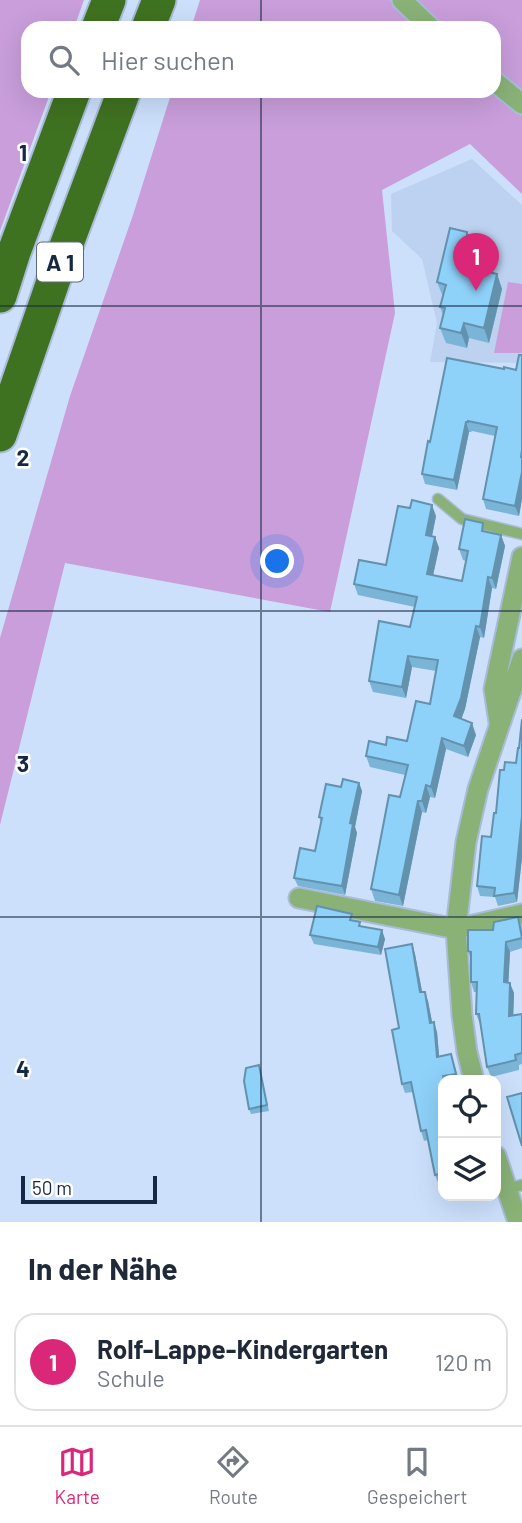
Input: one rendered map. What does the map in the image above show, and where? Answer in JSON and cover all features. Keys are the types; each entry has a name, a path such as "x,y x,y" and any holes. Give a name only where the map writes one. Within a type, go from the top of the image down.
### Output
{"highway":[{"path":"101,21 109,0"},
{"path":"151,21 159,0"},
{"name":"A 1","path":"0,296 71,98"},
{"name":"A 1","path":"0,435 56,273 121,98"}],"street":[{"path":"402,0 424,21"},
{"path":"501,87 522,104"},
{"path":"500,726 494,689 522,557"},
{"path":"473,1075 462,1014 456,929 466,842 478,789 522,659"},
{"path":"299,898 456,929 522,914"},
{"path":"501,1165 514,1187 518,1222"}],"lane":[{"path":"438,499 462,519 522,534"}],"shaded area":[{"path":"0,0 84,0 76,21 21,21 21,98 48,98 0,231"},
{"path":"200,0 390,0 409,21 193,21"},
{"path":"416,0 522,0 522,89 501,73 501,21 434,21"},
{"path":"170,98 500,98 522,116 522,194 470,144 382,190 395,313 330,612 65,563 0,825 0,638 70,396 133,215"},
{"path":"472,159 522,205 522,363 430,362 437,323 422,259 392,231 391,194"},
{"path":"508,282 522,284 522,353 494,353"}],"building":[{"path":"450,228 487,240 480,270 497,274 484,328 464,323 461,333 440,328 445,308 440,307 446,285 437,282"},
{"path":"519,355 522,355 522,472 515,506 483,499 497,427 466,422 454,480 422,474 447,358 516,370"},
{"path":"412,500 432,505 426,535 435,537 427,574 462,581 468,551 459,549 465,519 483,523 482,531 501,535 492,578 488,577 480,627 476,626 461,698 454,716 472,723 464,746 442,738 431,787 426,785 422,801 418,801 399,895 371,889 389,795 400,797 408,765 366,756 369,741 386,745 387,737 407,741 416,701 430,704 438,660 408,656 402,687 369,681 379,621 410,627 417,597 354,584 359,560 386,565 398,506 410,508"},
{"path":"522,719 522,816 514,893 494,896 495,888 477,886 482,836 491,837 500,770 504,770 505,762 516,763"},
{"path":"343,779 359,783 350,823 353,824 342,886 294,878 300,848 315,851 326,784 341,787"},
{"path":"317,906 352,914 350,920 360,922 359,926 382,930 378,947 310,935"},
{"path":"518,917 522,938 506,942 504,982 510,983 509,1016 522,1014 522,1053 515,1055 516,1060 487,1067 479,1014 476,1014 477,982 471,982 468,930 493,930 494,922"},
{"path":"412,944 420,992 425,992 430,1023 434,1022 437,1057 451,1054 456,1074 438,1075 438,1174 435,1175 426,1130 421,1131 411,1082 402,1084 392,1030 399,1028 385,949"},
{"path":"259,1065 267,1105 249,1109 244,1081 246,1068"},
{"path":"522,1093 522,1146 507,1097"}],"place":[{"name":"Rolf-Lappe-Kindergarten","path":"476,291"}]}
